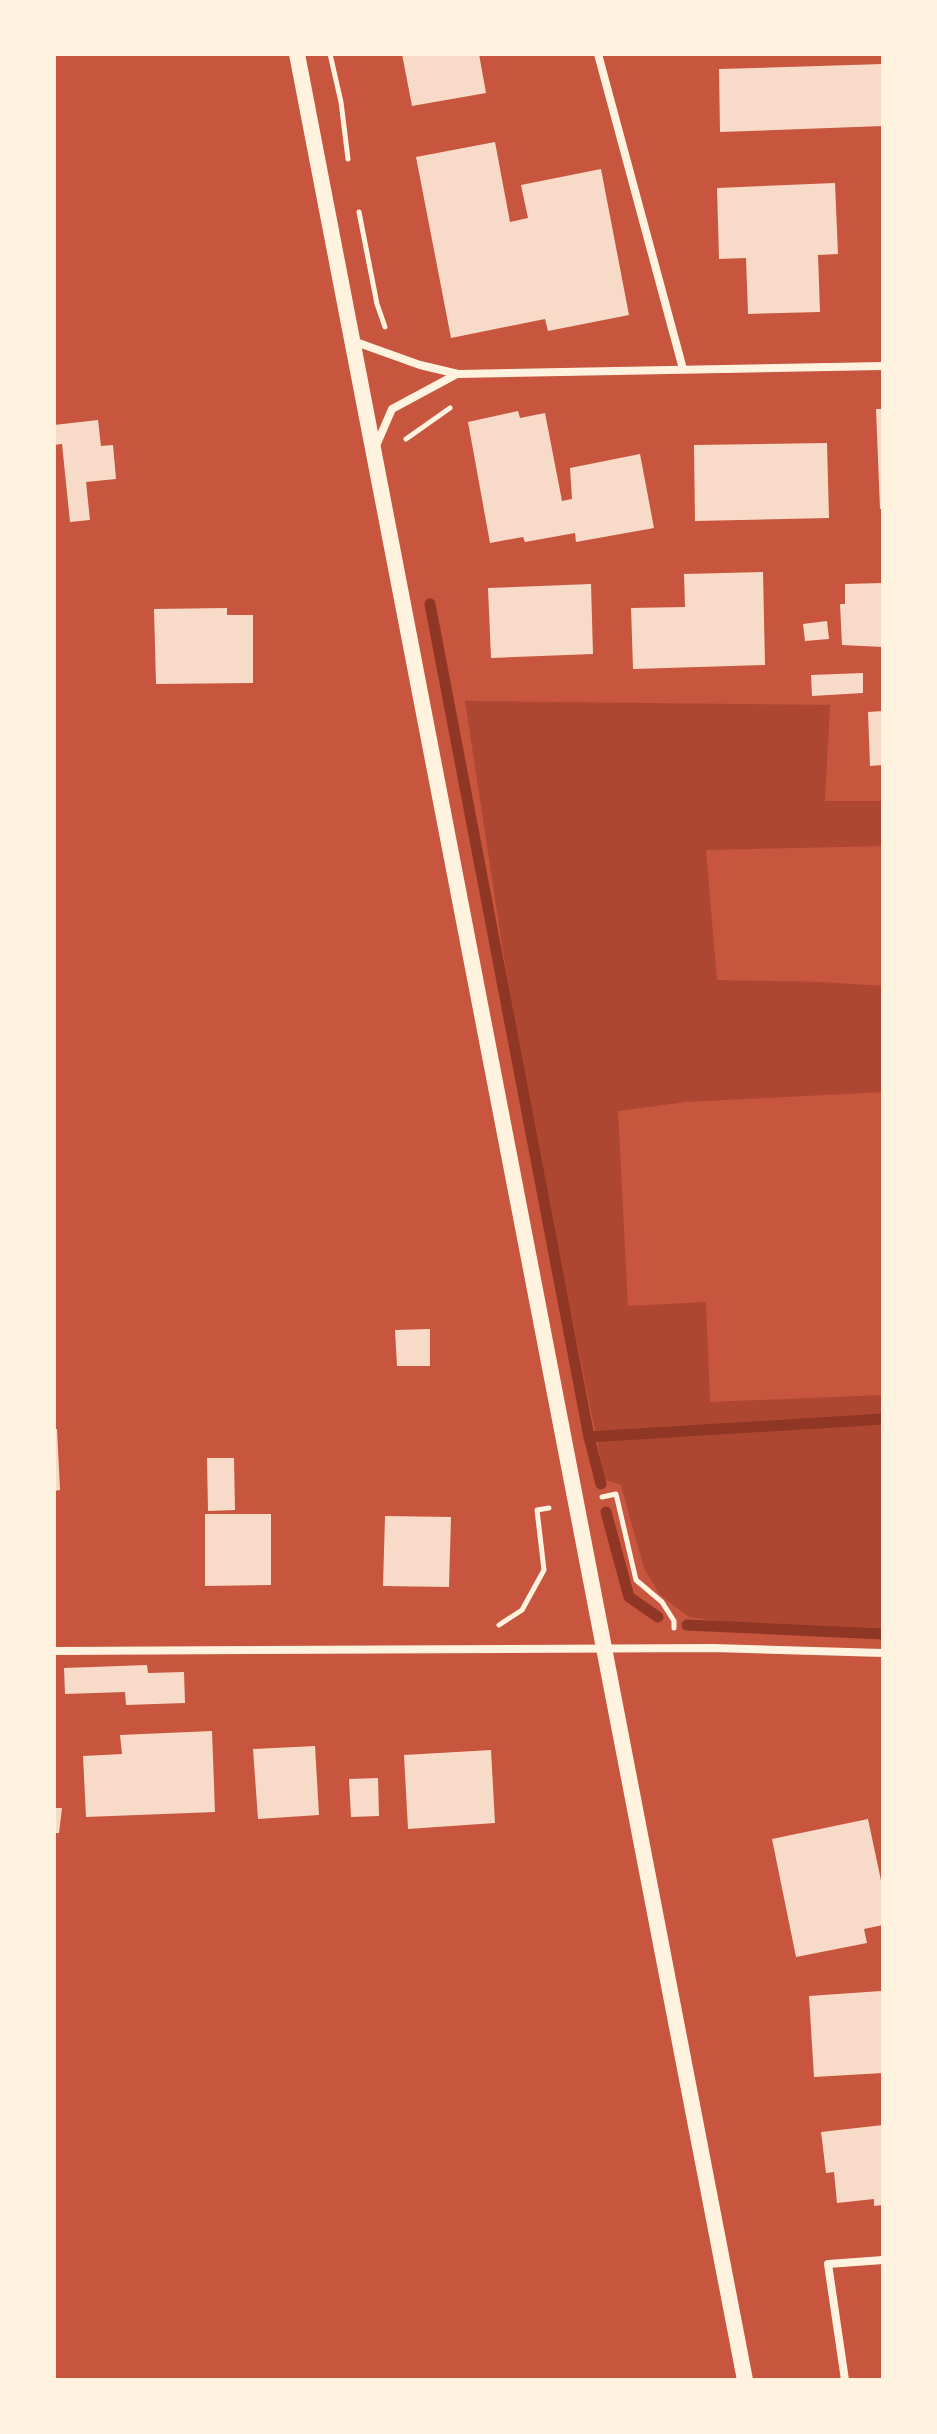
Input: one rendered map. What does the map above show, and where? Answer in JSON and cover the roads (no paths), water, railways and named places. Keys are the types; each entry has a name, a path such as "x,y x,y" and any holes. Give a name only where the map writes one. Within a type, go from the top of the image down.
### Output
{"main road":[{"path":"297,54 745,2380"}],"street":[{"path":"598,54 683,369"},
{"path":"353,341 420,365 458,374 883,366"},
{"path":"374,450 392,409 458,374"},
{"path":"54,1651 712,1648 883,1653"},
{"path":"845,2380 828,2264 883,2260"}],"waterway":[{"path":"430,604 589,1437 883,1419"},
{"path":"589,1437 601,1484"},
{"path":"606,1512 629,1597 658,1617"},
{"path":"687,1625 883,1634"}]}
